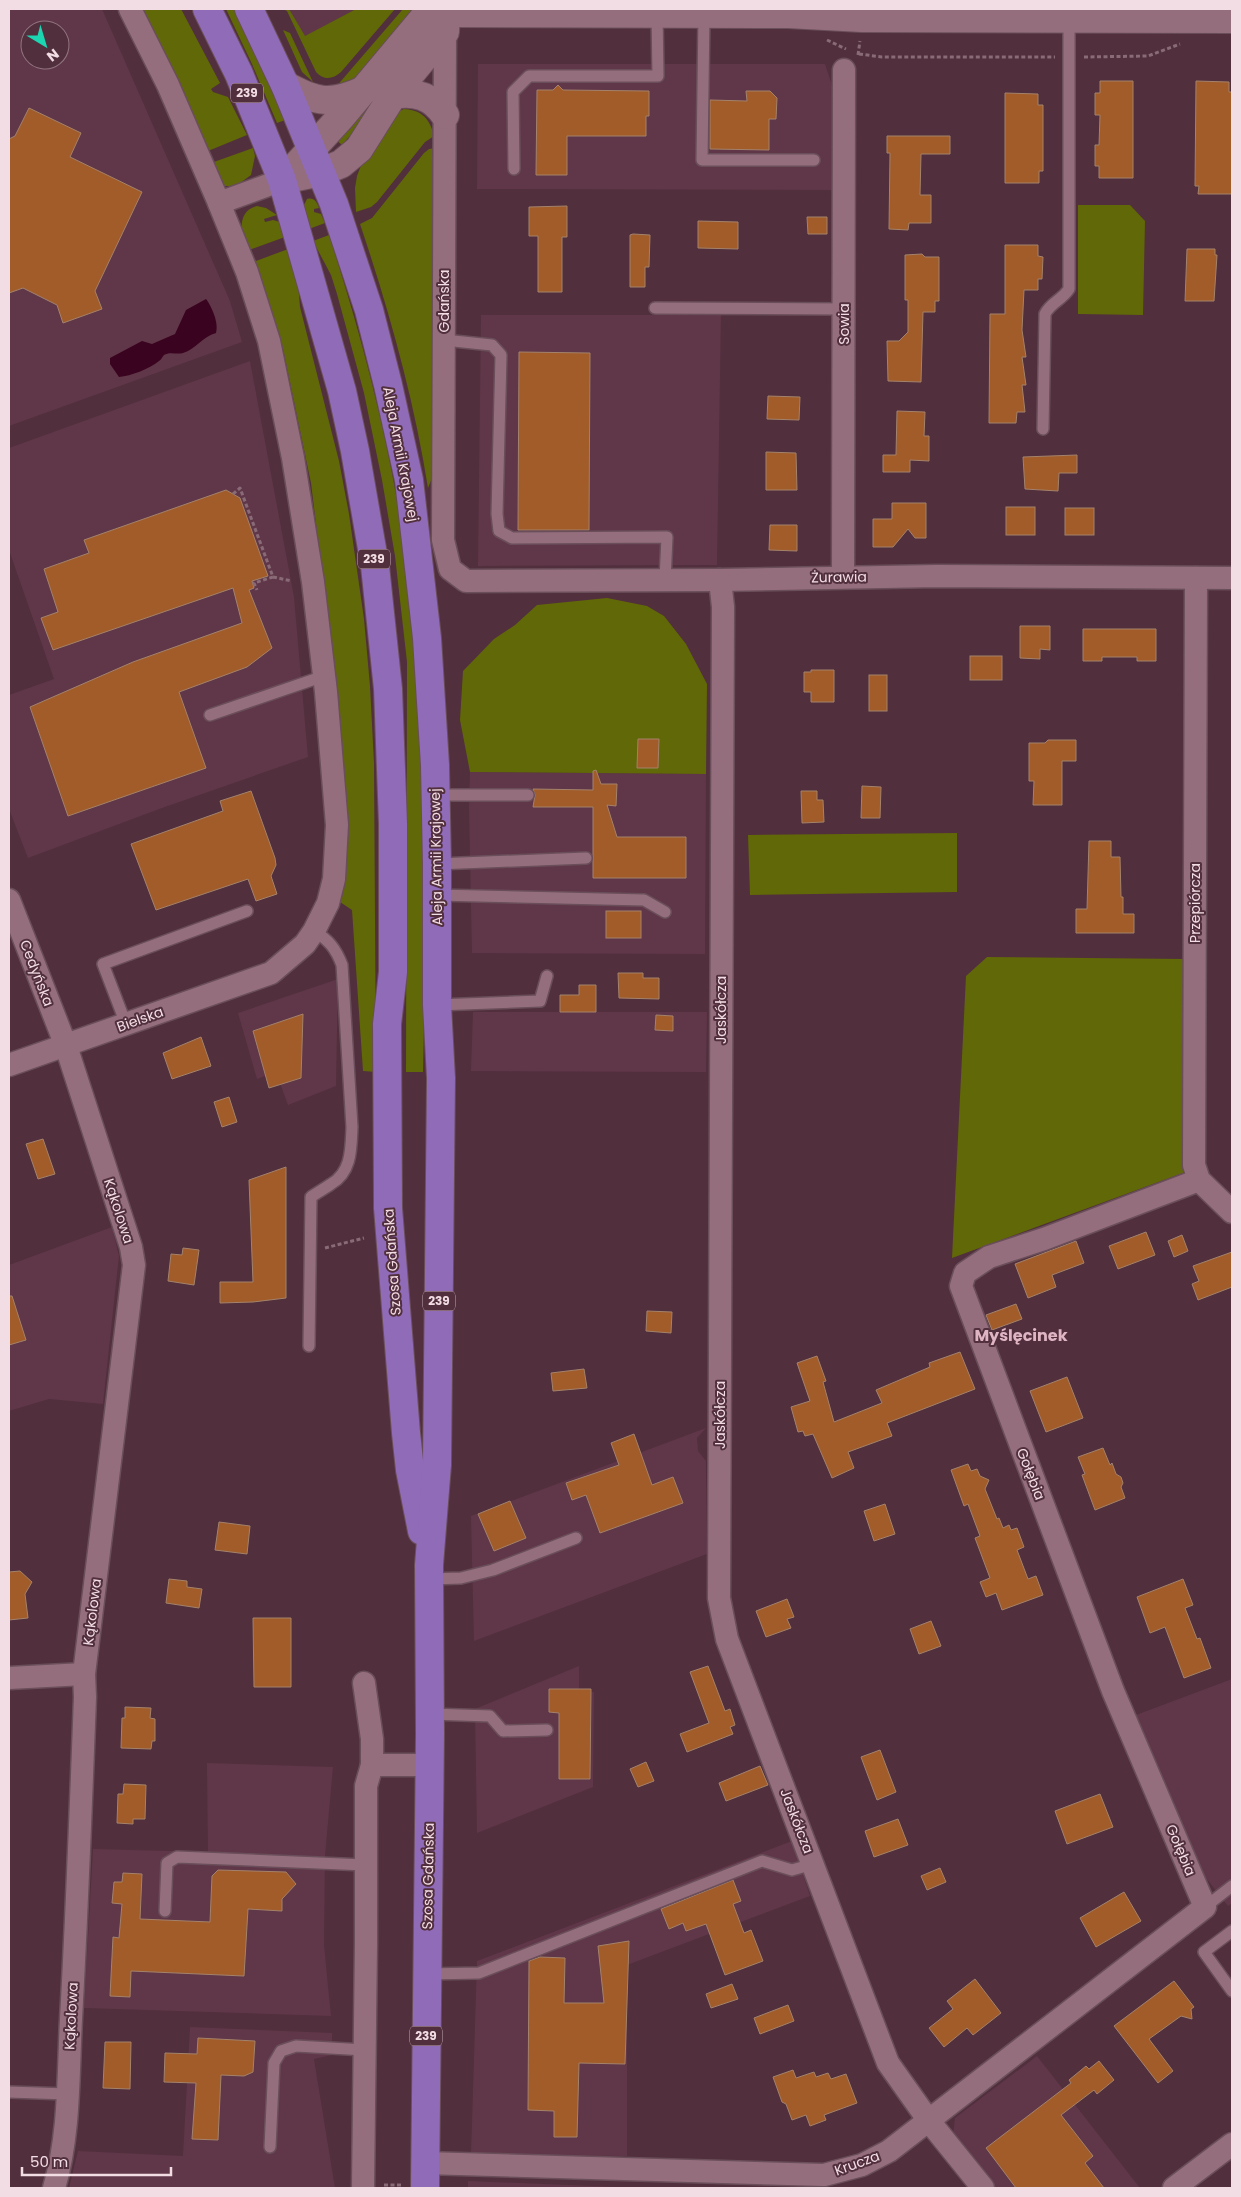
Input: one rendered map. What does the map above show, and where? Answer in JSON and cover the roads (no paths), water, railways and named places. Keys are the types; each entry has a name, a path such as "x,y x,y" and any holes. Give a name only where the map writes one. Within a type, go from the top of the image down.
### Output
{"main road":[{"name":"239","path":"207,9 239,74 282,180"},
{"name":"Aleja Armii Krajowej","path":"249,9 285,85 346,237 369,310 409,480 428,646 436,795 437,955"},
{"name":"Szosa Gdańska","path":"282,180 342,391 355,451 375,566 388,689 392,760 393,957 387,1024 389,1216 409,1461 429,1572"},
{"name":"Szosa Gdańska","path":"416,2179 427,1974 430,1714 429,1572 437,1464 441,1078 437,1005 437,955"}],"street":[{"path":"130,9 168,85 219,203 247,272 270,341 293,458 313,582 324,676 337,825 336,860 329,900 314,931"},
{"path":"219,203 282,180 317,161 364,90 423,19 788,11 862,18 1232,19"},
{"path":"317,161 341,164 359,149 393,95 446,18"},
{"name":"Gdańska","path":"446,18 443,540 450,570"},
{"name":"Sowia","path":"843,577 844,309 852,62"},
{"path":"285,85 309,96 333,101 364,90"},
{"path":"393,95 409,93 423,96 432,101 445,115"},
{"name":"Żurawia","path":"450,570 466,581 720,580 843,577 1126,576 1232,578"},
{"name":"Przepiórcza","path":"1196,578 1194,1165 1199,1180"},
{"name":"Jaskółcza","path":"720,580 722,617 720,1598 727,1639 888,2063 929,2121 983,2188"},
{"name":"Cedyńska","path":"9,900 66,1046"},
{"name":"Bielska","path":"9,1065 271,973 305,944 314,931"},
{"name":"Kąkolowa","path":"54,2188 62,2160 67,2094 85,1697 84,1674 134,1266 131,1247 66,1046"},
{"path":"1199,1180 1232,1212"},
{"name":"Gołębia","path":"1199,1180 1044,1239 990,1257 965,1273 961,1286 1113,1691 1205,1907"},
{"path":"9,1678 84,1674"},
{"path":"363,2188 366,1786 372,1764 372,1738 364,1683"},
{"path":"372,1764 429,1765"},
{"name":"Krucza","path":"416,2179 824,2175 862,2165 889,2151 929,2121 1205,1907"},
{"path":"1174,2188 1232,2144"}],"lane":[{"path":"514,169 513,92 529,76 658,76 657,13"},
{"path":"704,14 702,160 814,160"},
{"path":"1043,428 1045,314 1048,307 1064,297 1069,289 1069,19"},
{"path":"656,308 844,309"},
{"path":"444,340 492,346 501,355 497,514 499,531 512,538 666,537 665,580"},
{"path":"210,715 324,676"},
{"path":"436,795 528,795"},
{"path":"437,864 586,858"},
{"path":"437,895 644,900 665,912"},
{"path":"126,1024 103,964 247,911"},
{"path":"308,1346 311,1197 342,1176 348,1165 351,1151 352,1127 342,965 337,950 326,938 314,931"},
{"path":"437,1005 540,1001 547,976"},
{"path":"429,1572 461,1578 493,1570 576,1538"},
{"path":"430,1714 490,1716 503,1731 546,1730"},
{"path":"165,1911 167,1863 177,1857 366,1865"},
{"path":"427,1974 479,1973 762,1861 792,1870 814,1864"},
{"path":"1205,1907 1232,1886"},
{"path":"1232,1931 1204,1952 1232,1991"},
{"path":"270,2147 274,2064 281,2051 296,2046 365,2050"},
{"path":"9,2092 67,2094"}],"district":[{"name":"Myślęcinek","path":"1021,1335"}]}
